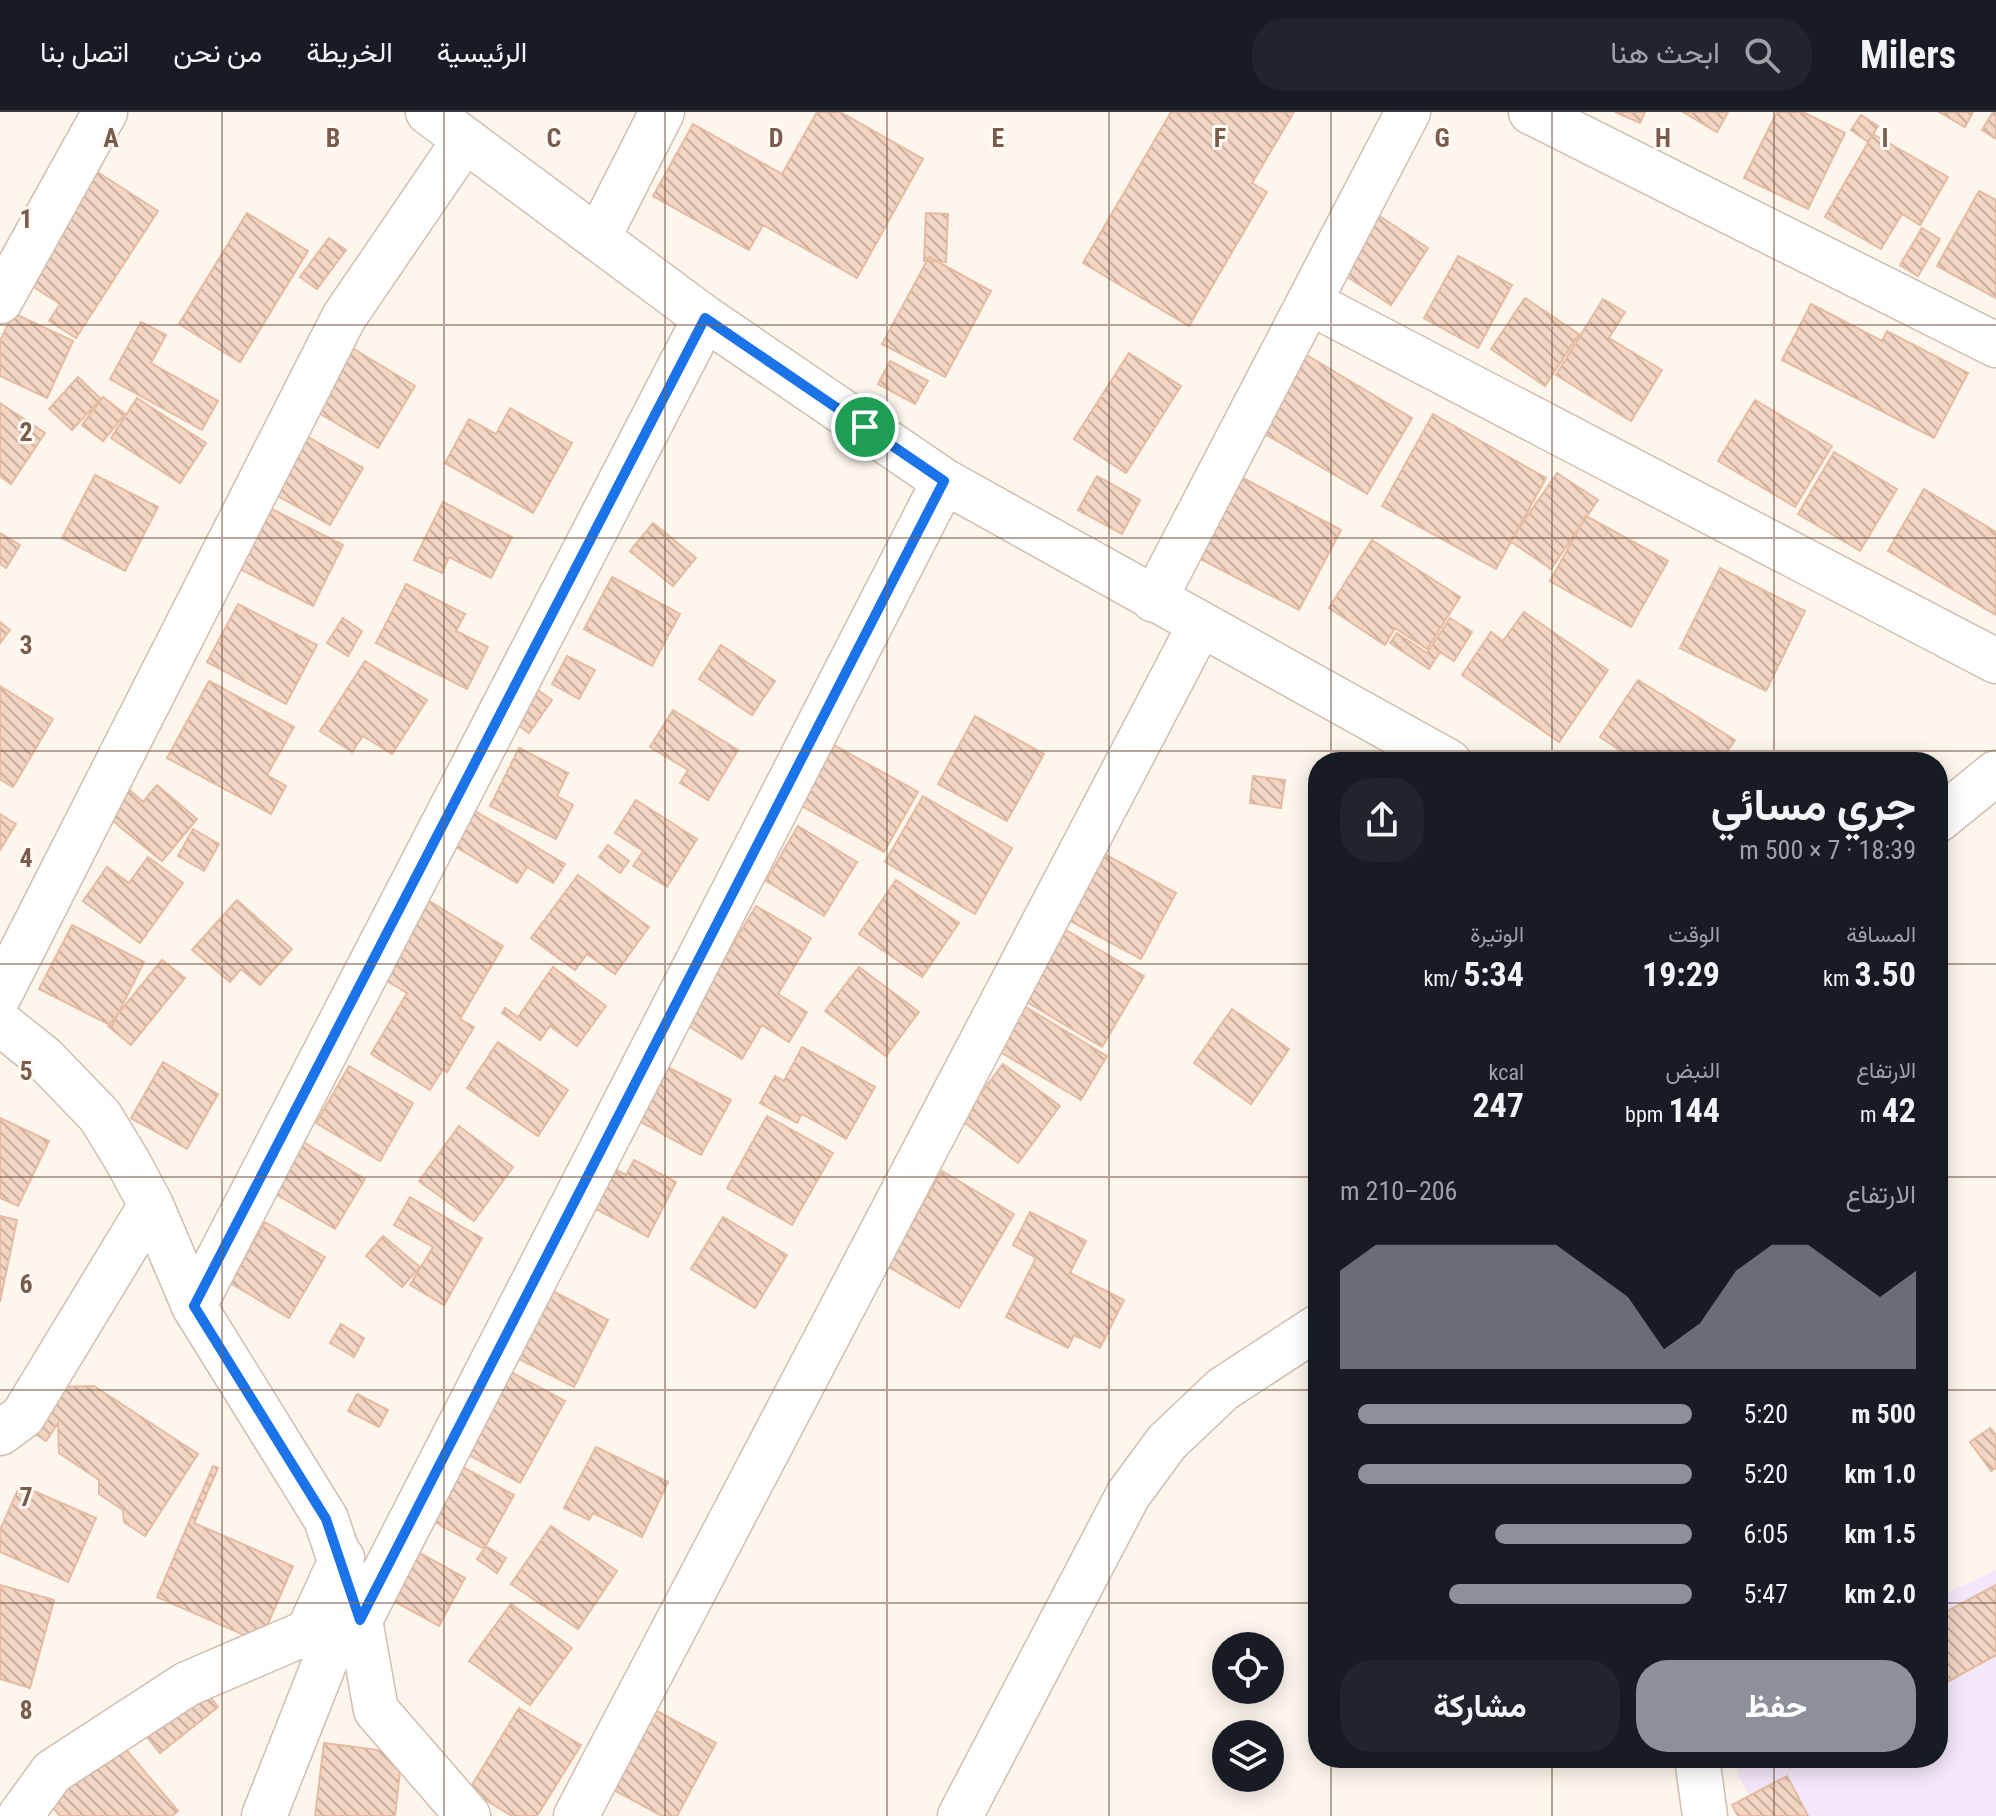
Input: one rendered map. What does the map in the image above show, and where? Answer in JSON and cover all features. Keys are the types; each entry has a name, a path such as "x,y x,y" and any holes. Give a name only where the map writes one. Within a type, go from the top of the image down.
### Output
{"street":[{"path":"0,301 105,112"},
{"path":"428,112 599,236 705,318 944,481 1431,752"},
{"path":"599,236 662,112"},
{"path":"1154,600 1408,112"},
{"path":"1531,112 1996,345"},
{"path":"0,994 344,317 464,141"},
{"path":"1309,302 1996,661"},
{"path":"194,1306 705,318"},
{"path":"264,1816 351,1591 944,481"},
{"path":"576,1816 1200,625"},
{"path":"1948,812 1996,773"},
{"path":"0,1023 44,1058 100,1116 151,1205 194,1306 326,1519 351,1591 376,1710 468,1816"},
{"path":"0,1433 23,1416 151,1205"},
{"path":"960,1816 1128,1495 1167,1442 1223,1389 1308,1334"},
{"path":"20,1816 52,1772 187,1684 308,1632 351,1591"},
{"path":"1698,1768 1705,1816"}],"shaded area":[{"path":"1996,1570 1996,1816 1758,1816 1737,1772 1738,1768 1948,1768 1948,1592"}],"building":[{"path":"817,112 840,112 923,159 857,278 763,225 749,250 653,196 693,124 782,174"},
{"path":"1171,112 1294,112 1252,183 1267,192 1189,326 1083,263"},
{"path":"1615,112 1645,112 1640,123"},
{"path":"1683,112 1728,112 1717,132"},
{"path":"1777,112 1803,112 1845,133 1808,209 1744,178"},
{"path":"1939,112 1973,112 1965,127"},
{"path":"1996,112 1996,139 1982,130"},
{"path":"1861,115 1878,126 1868,142 1851,130"},
{"path":"1873,134 1948,177 1920,225 1902,214 1881,249 1825,217"},
{"path":"96,171 158,211 76,338 49,321 60,304 26,282"},
{"path":"1979,191 1996,200 1996,298 1937,266"},
{"path":"1369,209 1428,248 1391,305 1332,267"},
{"path":"247,213 308,251 240,362 179,324"},
{"path":"926,213 948,214 946,262 924,261"},
{"path":"1922,228 1940,239 1918,276 1900,265"},
{"path":"329,238 346,250 317,289 300,277"},
{"path":"1458,256 1512,285 1478,348 1424,318"},
{"path":"929,257 991,291 945,377 882,344"},
{"path":"1525,298 1579,334 1545,386 1491,349"},
{"path":"1603,299 1625,312 1609,338 1662,370 1631,421 1556,375"},
{"path":"1811,304 1882,341 1887,331 1968,373 1934,438 1782,360"},
{"path":"13,313 73,341 47,398 0,376 0,341"},
{"path":"141,322 166,335 151,363 218,401 202,430 110,379"},
{"path":"349,346 415,386 378,448 312,409"},
{"path":"1129,353 1181,386 1126,473 1074,439"},
{"path":"1305,354 1412,418 1367,494 1260,431"},
{"path":"890,361 928,381 915,404 878,384"},
{"path":"78,377 101,399 72,430 49,409"},
{"path":"103,397 125,414 103,441 82,425"},
{"path":"137,398 206,443 180,483 111,438"},
{"path":"1755,400 1832,446 1795,507 1718,461"},
{"path":"0,403 45,433 11,484 0,476"},
{"path":"510,408 572,443 533,513 445,463 469,419 496,434"},
{"path":"1433,414 1546,478 1496,569 1382,506"},
{"path":"299,432 363,468 330,525 267,490"},
{"path":"1834,452 1897,489 1860,551 1798,514"},
{"path":"1228,470 1341,530 1299,610 1185,551"},
{"path":"1557,473 1598,500 1551,569 1510,541"},
{"path":"95,475 158,507 125,571 62,538"},
{"path":"1097,476 1140,500 1122,534 1078,510"},
{"path":"1924,489 1996,532 1996,615 1888,551"},
{"path":"443,502 512,537 491,578 449,557 442,573 414,560"},
{"path":"270,508 343,545 313,606 240,569"},
{"path":"1586,516 1668,561 1631,627 1550,581"},
{"path":"653,523 696,558 673,586 630,551"},
{"path":"0,533 20,545 6,568 0,564"},
{"path":"1372,540 1460,597 1427,649 1395,628 1385,645 1329,608"},
{"path":"1720,568 1805,611 1766,691 1680,648"},
{"path":"612,577 680,614 652,666 584,629"},
{"path":"406,584 465,614 456,631 488,647 467,689 376,643"},
{"path":"238,604 317,645 286,704 207,662"},
{"path":"1524,612 1608,670 1559,742 1462,675 1491,632 1503,641"},
{"path":"343,618 362,631 348,656 327,643"},
{"path":"1450,618 1472,632 1454,661 1440,652 1429,669 1390,643 1397,633 1427,653"},
{"path":"0,622 10,630 0,643"},
{"path":"721,645 775,681 752,715 699,679"},
{"path":"567,656 595,670 579,699 552,684"},
{"path":"365,661 427,700 392,754 363,736 352,752 320,731"},
{"path":"1638,680 1735,740 1727,752 1623,752 1600,737"},
{"path":"209,681 294,727 267,775 286,786 271,814 167,758"},
{"path":"0,686 53,719 13,787 0,779"},
{"path":"535,688 552,700 529,733 512,721"},
{"path":"673,710 738,750 708,800 680,783 688,770 650,747"},
{"path":"975,716 1044,754 1007,821 938,784"},
{"path":"834,745 918,792 884,852 800,805"},
{"path":"519,748 568,773 557,796 573,805 556,839 490,806"},
{"path":"1253,776 1285,780 1281,808 1250,803"},
{"path":"157,785 197,819 162,861 103,813 125,786 143,802"},
{"path":"923,796 1012,848 975,914 885,862"},
{"path":"636,800 697,839 667,887 633,866 643,851 615,833"},
{"path":"475,811 565,864 553,883 527,867 517,883 454,846"},
{"path":"0,814 16,824 0,850"},
{"path":"798,826 857,862 824,916 766,881"},
{"path":"193,829 219,844 204,871 178,856"},
{"path":"608,845 629,861 620,873 599,857"},
{"path":"1095,849 1176,893 1141,959 1059,915"},
{"path":"148,857 183,883 140,943 83,901 107,867 129,883"},
{"path":"578,875 649,927 615,974 587,954 575,970 531,938"},
{"path":"896,880 959,923 922,977 859,934"},
{"path":"426,899 503,946 460,1019 474,1027 447,1072 443,1069 430,1090 371,1054 407,993 380,977"},
{"path":"237,900 292,949 260,985 241,969 230,982 192,950"},
{"path":"756,906 811,938 778,994 807,1012 789,1042 762,1025 742,1059 685,1024"},
{"path":"72,925 144,962 112,1026 39,989"},
{"path":"1061,927 1144,976 1102,1047 1020,998"},
{"path":"162,960 185,978 131,1045 108,1026"},
{"path":"553,967 606,1006 577,1046 550,1026 540,1040 502,1013 505,1008 518,1017"},
{"path":"859,967 919,1012 886,1056 825,1011"},
{"path":"1014,1000 1107,1056 1081,1100 987,1044"},
{"path":"1232,1009 1289,1049 1251,1104 1194,1063"},
{"path":"498,1042 568,1090 538,1136 467,1088"},
{"path":"802,1047 875,1087 846,1139 802,1114 797,1123 760,1103 775,1076 784,1081"},
{"path":"163,1062 218,1094 187,1149 131,1118"},
{"path":"658,1062 731,1100 701,1155 630,1116"},
{"path":"1003,1064 1060,1106 1018,1163 961,1120"},
{"path":"349,1066 413,1103 380,1161 316,1123"},
{"path":"767,1116 833,1153 792,1225 727,1188"},
{"path":"0,1118 49,1141 18,1206 0,1198"},
{"path":"459,1126 513,1167 474,1221 419,1181"},
{"path":"302,1141 365,1179 335,1229 272,1192"},
{"path":"634,1160 676,1182 648,1237 583,1202 603,1163 626,1175"},
{"path":"942,1171 1014,1214 959,1308 887,1266"},
{"path":"410,1197 482,1238 444,1305 410,1285 433,1247 394,1225"},
{"path":"1030,1212 1086,1241 1070,1273 1124,1300 1100,1348 1074,1335 1068,1348 1006,1317 1036,1258 1013,1245"},
{"path":"0,1216 17,1220 0,1302"},
{"path":"723,1217 787,1255 755,1308 691,1269"},
{"path":"265,1222 325,1257 289,1318 230,1283"},
{"path":"383,1236 420,1267 402,1287 366,1256"},
{"path":"549,1289 608,1320 574,1387 515,1357"},
{"path":"341,1324 364,1338 354,1357 330,1343"},
{"path":"500,1366 565,1401 520,1483 455,1447"},
{"path":"94,1386 198,1454 145,1536 124,1522 123,1510 99,1494 99,1480 59,1453 58,1423 46,1441 34,1433 33,1412 53,1412 52,1387"},
{"path":"357,1394 388,1410 379,1427 348,1411"},
{"path":"1990,1428 1996,1435 1996,1468 1991,1471 1970,1442"},
{"path":"596,1447 668,1482 642,1537 593,1513 589,1520 564,1508"},
{"path":"450,1460 514,1495 484,1549 420,1514"},
{"path":"213,1466 218,1468 194,1523 293,1566 260,1642 157,1597"},
{"path":"20,1485 96,1518 68,1582 0,1552 0,1530"},
{"path":"551,1526 617,1571 578,1629 511,1584"},
{"path":"407,1546 465,1578 439,1626 381,1594"},
{"path":"486,1546 506,1558 497,1573 477,1559"},
{"path":"0,1585 54,1600 30,1688 0,1679"},
{"path":"1996,1585 1996,1655 1948,1681 1948,1611"},
{"path":"511,1604 572,1648 530,1705 469,1661"},
{"path":"201,1685 218,1707 160,1753 143,1732"},
{"path":"519,1708 581,1745 537,1816 512,1816 469,1790"},
{"path":"655,1710 716,1743 677,1816 662,1816 612,1789"},
{"path":"118,1740 178,1811 172,1816 60,1816 47,1801"},
{"path":"324,1743 402,1753 395,1816 315,1816"},
{"path":"1787,1776 1808,1816 1738,1816 1732,1805"}],"route":[{"path":"705,318 865,427 944,481 360,1620 342,1558 326,1519 194,1306 705,318"}]}
